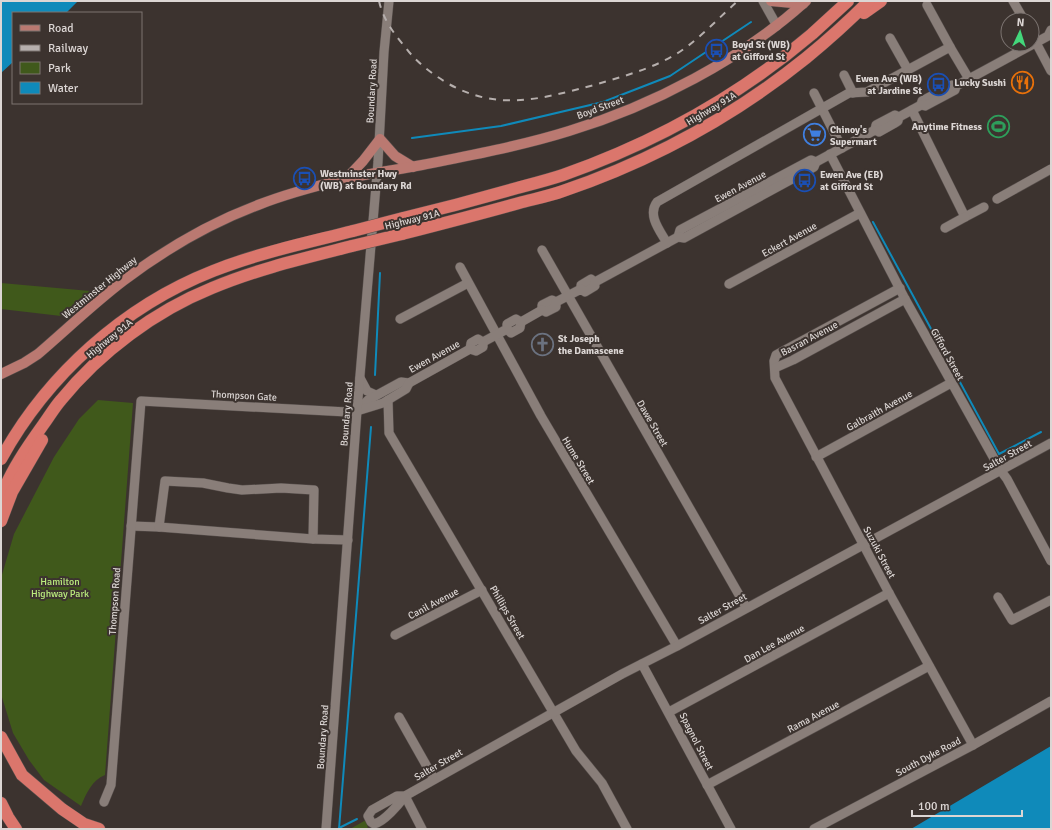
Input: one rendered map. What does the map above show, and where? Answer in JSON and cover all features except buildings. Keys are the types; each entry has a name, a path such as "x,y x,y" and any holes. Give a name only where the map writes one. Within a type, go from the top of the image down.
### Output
{"highway":[{"name":"Highway 91A","path":"1,459 12,438 36,405 74,362 110,331 151,303 183,285 240,261 562,175 607,158 659,135 710,107 770,67 812,34 848,1"},
{"name":"Highway 91A","path":"1,498 25,450 60,401 80,378 123,340 148,322 176,305 193,296 281,264 402,234 562,191 619,170 713,123 742,104 806,58 838,31 869,1"},
{"path":"838,31 881,1"},
{"path":"1,521 12,492 80,378"},
{"path":"1,737 22,775 62,810 84,824 100,829"},
{"path":"1,804 16,829"}],"main road":[{"path":"771,1 804,2"},
{"name":"Boyd Street","path":"377,173 413,167 536,140 570,131 627,110 663,94 716,66 777,26 804,2"},
{"path":"346,179 380,139 395,156 413,167"},
{"name":"Westminster Highway","path":"1,374 18,367 38,354 123,281 152,260 192,236 258,205 279,197 346,179 377,173"}],"street":[{"name":"Boundary Road","path":"326,829 357,411 380,139 384,52 389,1"},
{"path":"763,1 777,26"},
{"path":"1013,1 1019,12"},
{"path":"927,5 969,79"},
{"name":"Ewen Avenue","path":"1040,36 1050,34"},
{"path":"890,38 908,70"},
{"path":"667,243 652,214 657,202 849,93 867,92 950,47"},
{"path":"1040,50 1051,71"},
{"name":"Ewen Avenue","path":"347,412 357,411 383,403 406,389 409,383 470,349 476,351 483,347 483,342 507,329 512,333 520,328 521,322 542,310 546,312 556,307 556,302 581,289 585,292 595,286 595,282 678,237 680,230 811,160 816,162 875,130 879,132 898,121 899,117 921,105 925,106 955,90 956,86 1012,52"},
{"path":"844,75 853,92"},
{"path":"814,93 842,148"},
{"path":"912,110 965,217"},
{"name":"Gifford Street","path":"830,154 951,383 1007,479 1051,561"},
{"path":"997,199 1051,169"},
{"path":"945,228 984,208"},
{"name":"Eckert Avenue","path":"729,284 860,213"},
{"name":"Dawe Street","path":"542,250 746,607"},
{"name":"Hume Street","path":"460,267 541,416 677,646"},
{"path":"400,319 468,282"},
{"name":"Basran Avenue","path":"900,288 776,355 774,362 775,368 793,360 906,299"},
{"name":"Suzuki Street","path":"775,368 775,378 816,457 973,745"},
{"path":"360,378 366,391 376,396"},
{"name":"Ewen Avenue","path":"357,411 368,400 401,382 409,383"},
{"name":"Galbraith Avenue","path":"816,457 951,383"},
{"name":"Phillips Street","path":"388,400 389,433 576,751 602,783 627,829"},
{"name":"Thompson Gate","path":"141,401 347,412"},
{"name":"Thompson Road","path":"104,802 111,784 141,401"},
{"name":"Salter Street","path":"422,829 405,796 553,712 1051,443"},
{"path":"159,527 165,481 203,483 242,490 287,488 314,490 313,539"},
{"path":"131,526 313,539 348,540"},
{"name":"Canil Avenue","path":"395,635 482,590"},
{"name":"Dan Lee Avenue","path":"669,712 889,593"},
{"path":"998,597 1012,620 1051,600"},
{"name":"Spagnol Street","path":"642,664 731,829"},
{"name":"Rama Avenue","path":"707,785 929,666"},
{"name":"South Dyke Road","path":"814,829 973,745 1051,701"},
{"path":"398,717 434,779"}],"green space":[{"path":"1,283 90,291 61,316 1,309"},
{"name":"Hamilton Highway Park","path":"98,400 133,403 105,775 96,780 87,792 81,806 44,780 29,760 13,733 1,694 1,578 14,534 54,457 79,419"},
{"path":"366,820 368,829 350,829"}],"water":[{"path":"1,1 78,1 67,12 12,12 12,63 1,73"},
{"path":"1051,746 1051,829 911,829"}],"waterway":[{"path":"412,138 501,126 603,102 670,76 751,22"},
{"path":"873,222 999,454 1041,432"},
{"path":"375,375 380,273"},
{"path":"339,829 371,427"},
{"path":"339,828 357,819"}],"railway":[{"path":"379,1 386,20 397,37 410,53 425,67 447,83 466,92 484,98 502,100 520,100 556,95 624,76 654,65 682,51 738,1"}],"place":[{"name":"Boyd St (WB) at Gifford St","path":"717,50"},
{"name":"Lucky Sushi","path":"1022,82"},
{"name":"Ewen Ave (WB) at Jardine St","path":"938,84"},
{"name":"Anytime Fitness","path":"998,126"},
{"name":"Chinoy's Supermart","path":"814,135"},
{"name":"Westminster Hwy (WB) at Boundary Rd","path":"304,179"},
{"name":"Ewen Ave (EB) at Gifford St","path":"804,180"},
{"name":"St Joseph the Damascene","path":"543,344"}]}
